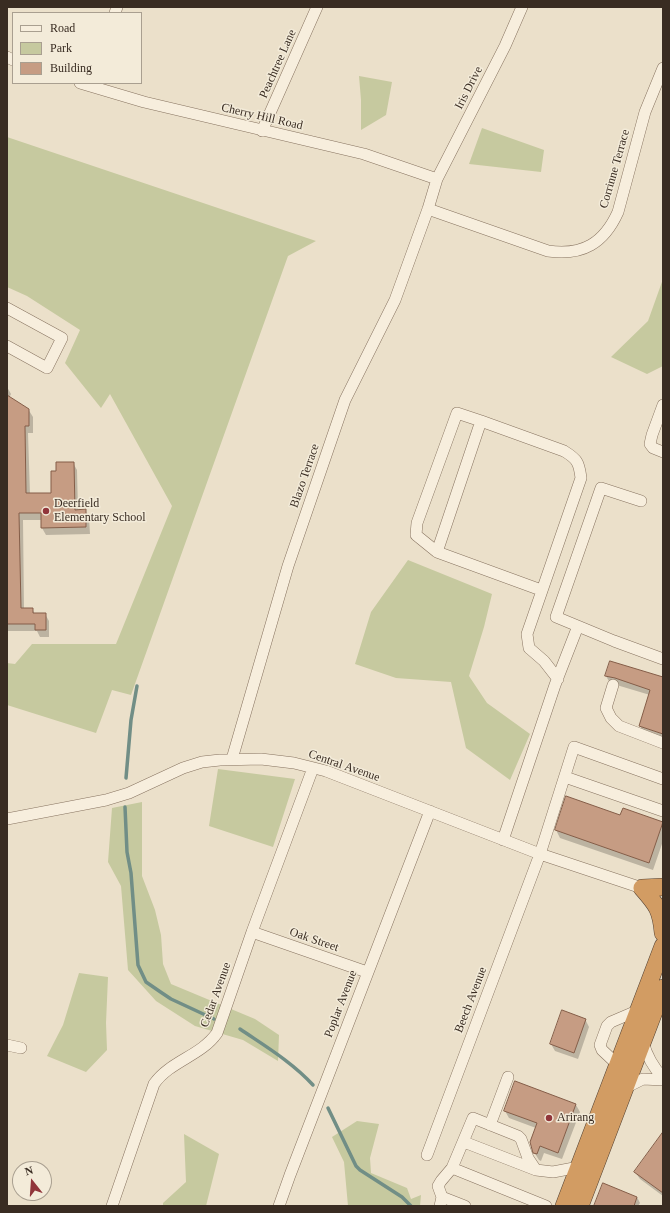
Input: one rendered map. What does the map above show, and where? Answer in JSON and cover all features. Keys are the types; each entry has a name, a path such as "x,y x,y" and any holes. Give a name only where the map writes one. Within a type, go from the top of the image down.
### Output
{"highway":[{"path":"642,888 663,887"},
{"path":"642,888 657,907 662,920 663,933"},
{"path":"564,1206 663,946"},
{"path":"580,1206 663,988"}],"street":[{"name":"Peachtree Lane","path":"262,131 318,7"},
{"name":"Iris Drive","path":"428,209 437,179 505,46 522,7"},
{"name":"Corrinne Terrace","path":"428,209 548,251 572,251 584,248 595,242 604,235 612,225 618,212 644,112 663,68"},
{"name":"Cherry Hill Road","path":"84,84 144,102 364,154 437,179"},
{"name":"Blazo Terrace","path":"232,760 288,566 346,400 395,300 428,209"},
{"path":"7,308 62,338 47,368 7,346"},
{"path":"662,412 650,444 653,448 663,452"},
{"path":"542,590 437,552 416,535 418,523 457,413 564,451 574,457 580,466 581,478 527,634 528,648 544,661 558,679"},
{"path":"437,552 481,421"},
{"path":"641,501 600,488 556,616 614,641 663,659"},
{"path":"503,840 558,679 578,626"},
{"path":"613,685 606,708 611,718 619,726 663,743"},
{"name":"Beech Avenue","path":"427,1155 540,854 574,747 663,779"},
{"name":"Central Avenue","path":"7,819 106,800 129,793 182,768 202,762 232,760 294,762 326,771 540,854 642,888"},
{"name":"Cedar Avenue","path":"112,1206 154,1084 165,1071 205,1047 212,1041 216,1034 313,768"},
{"path":"565,777 663,811"},
{"name":"Poplar Avenue","path":"279,1206 367,972 430,811"},
{"name":"Oak Street","path":"252,932 367,972"},
{"path":"618,1065 602,1050 600,1045 607,1026 611,1022 639,1010"},
{"path":"643,1042 646,1056 663,1079"},
{"path":"7,1045 21,1048"},
{"path":"490,1125 508,1077"},
{"path":"625,1088 643,1079 663,1079"},
{"path":"465,1206 441,1202 438,1186 452,1168 473,1118 518,1136 521,1139 528,1158 536,1170"},
{"path":"464,1142 536,1170 553,1172 579,1167"},
{"path":"452,1168 546,1206"}],"green space":[{"path":"359,76 392,82 386,115 361,130 361,100"},
{"path":"482,128 544,150 541,172 469,164"},
{"path":"7,137 316,241 288,256 131,695 112,690 96,733 7,705 7,663 15,664 32,644 116,644 172,506 110,394 101,408 65,363 80,330 27,296 7,287"},
{"path":"663,279 663,366 647,374 611,357 648,321"},
{"path":"408,560 492,594 484,627 469,676 487,703 530,734 510,780 466,748 451,682 396,678 355,664 371,612"},
{"path":"218,769 295,779 273,847 209,826"},
{"path":"142,802 142,876 155,910 161,935 163,964 171,984 255,1019 279,1035 278,1061 243,1040 195,1026 156,1001 128,970 121,886 108,862 112,808"},
{"path":"79,973 108,977 106,1023 107,1050 86,1072 47,1056 63,1025"},
{"path":"357,1121 379,1124 370,1158 371,1173 407,1188 411,1199 421,1195 420,1206 348,1206 344,1162 332,1137"},
{"path":"184,1134 219,1154 206,1206 163,1206 163,1203 186,1182"}],"building":[{"name":"Deerfield Elementary School","path":"7,395 29,409 29,426 25,426 26,493 51,493 51,471 56,471 56,462 74,462 75,510 86,509 86,527 41,528 41,513 19,513 21,608 33,608 33,613 46,613 46,630 35,630 35,624 7,624"},
{"path":"610,661 663,677 663,734 639,726 650,690 605,676"},
{"path":"566,796 620,815 623,808 663,822 649,863 555,830"},
{"path":"562,1010 586,1019 574,1053 550,1044"},
{"path":"515,1081 576,1104 558,1153 540,1146 537,1154 533,1153 530,1142 537,1123 504,1111"},
{"path":"663,1132 663,1193 634,1172"},
{"path":"603,1183 637,1197 634,1206 594,1206"}],"waterway":[{"path":"126,778 131,720 137,686"},
{"path":"125,807 127,852 131,873 138,965 146,982 171,999 214,1019"},
{"path":"240,1029 269,1048 313,1085"},
{"path":"328,1108 356,1166 402,1197 411,1206"}],"place":[{"name":"Deerfield Elementary School","path":"46,511"},
{"name":"Arirang","path":"549,1118"}]}
